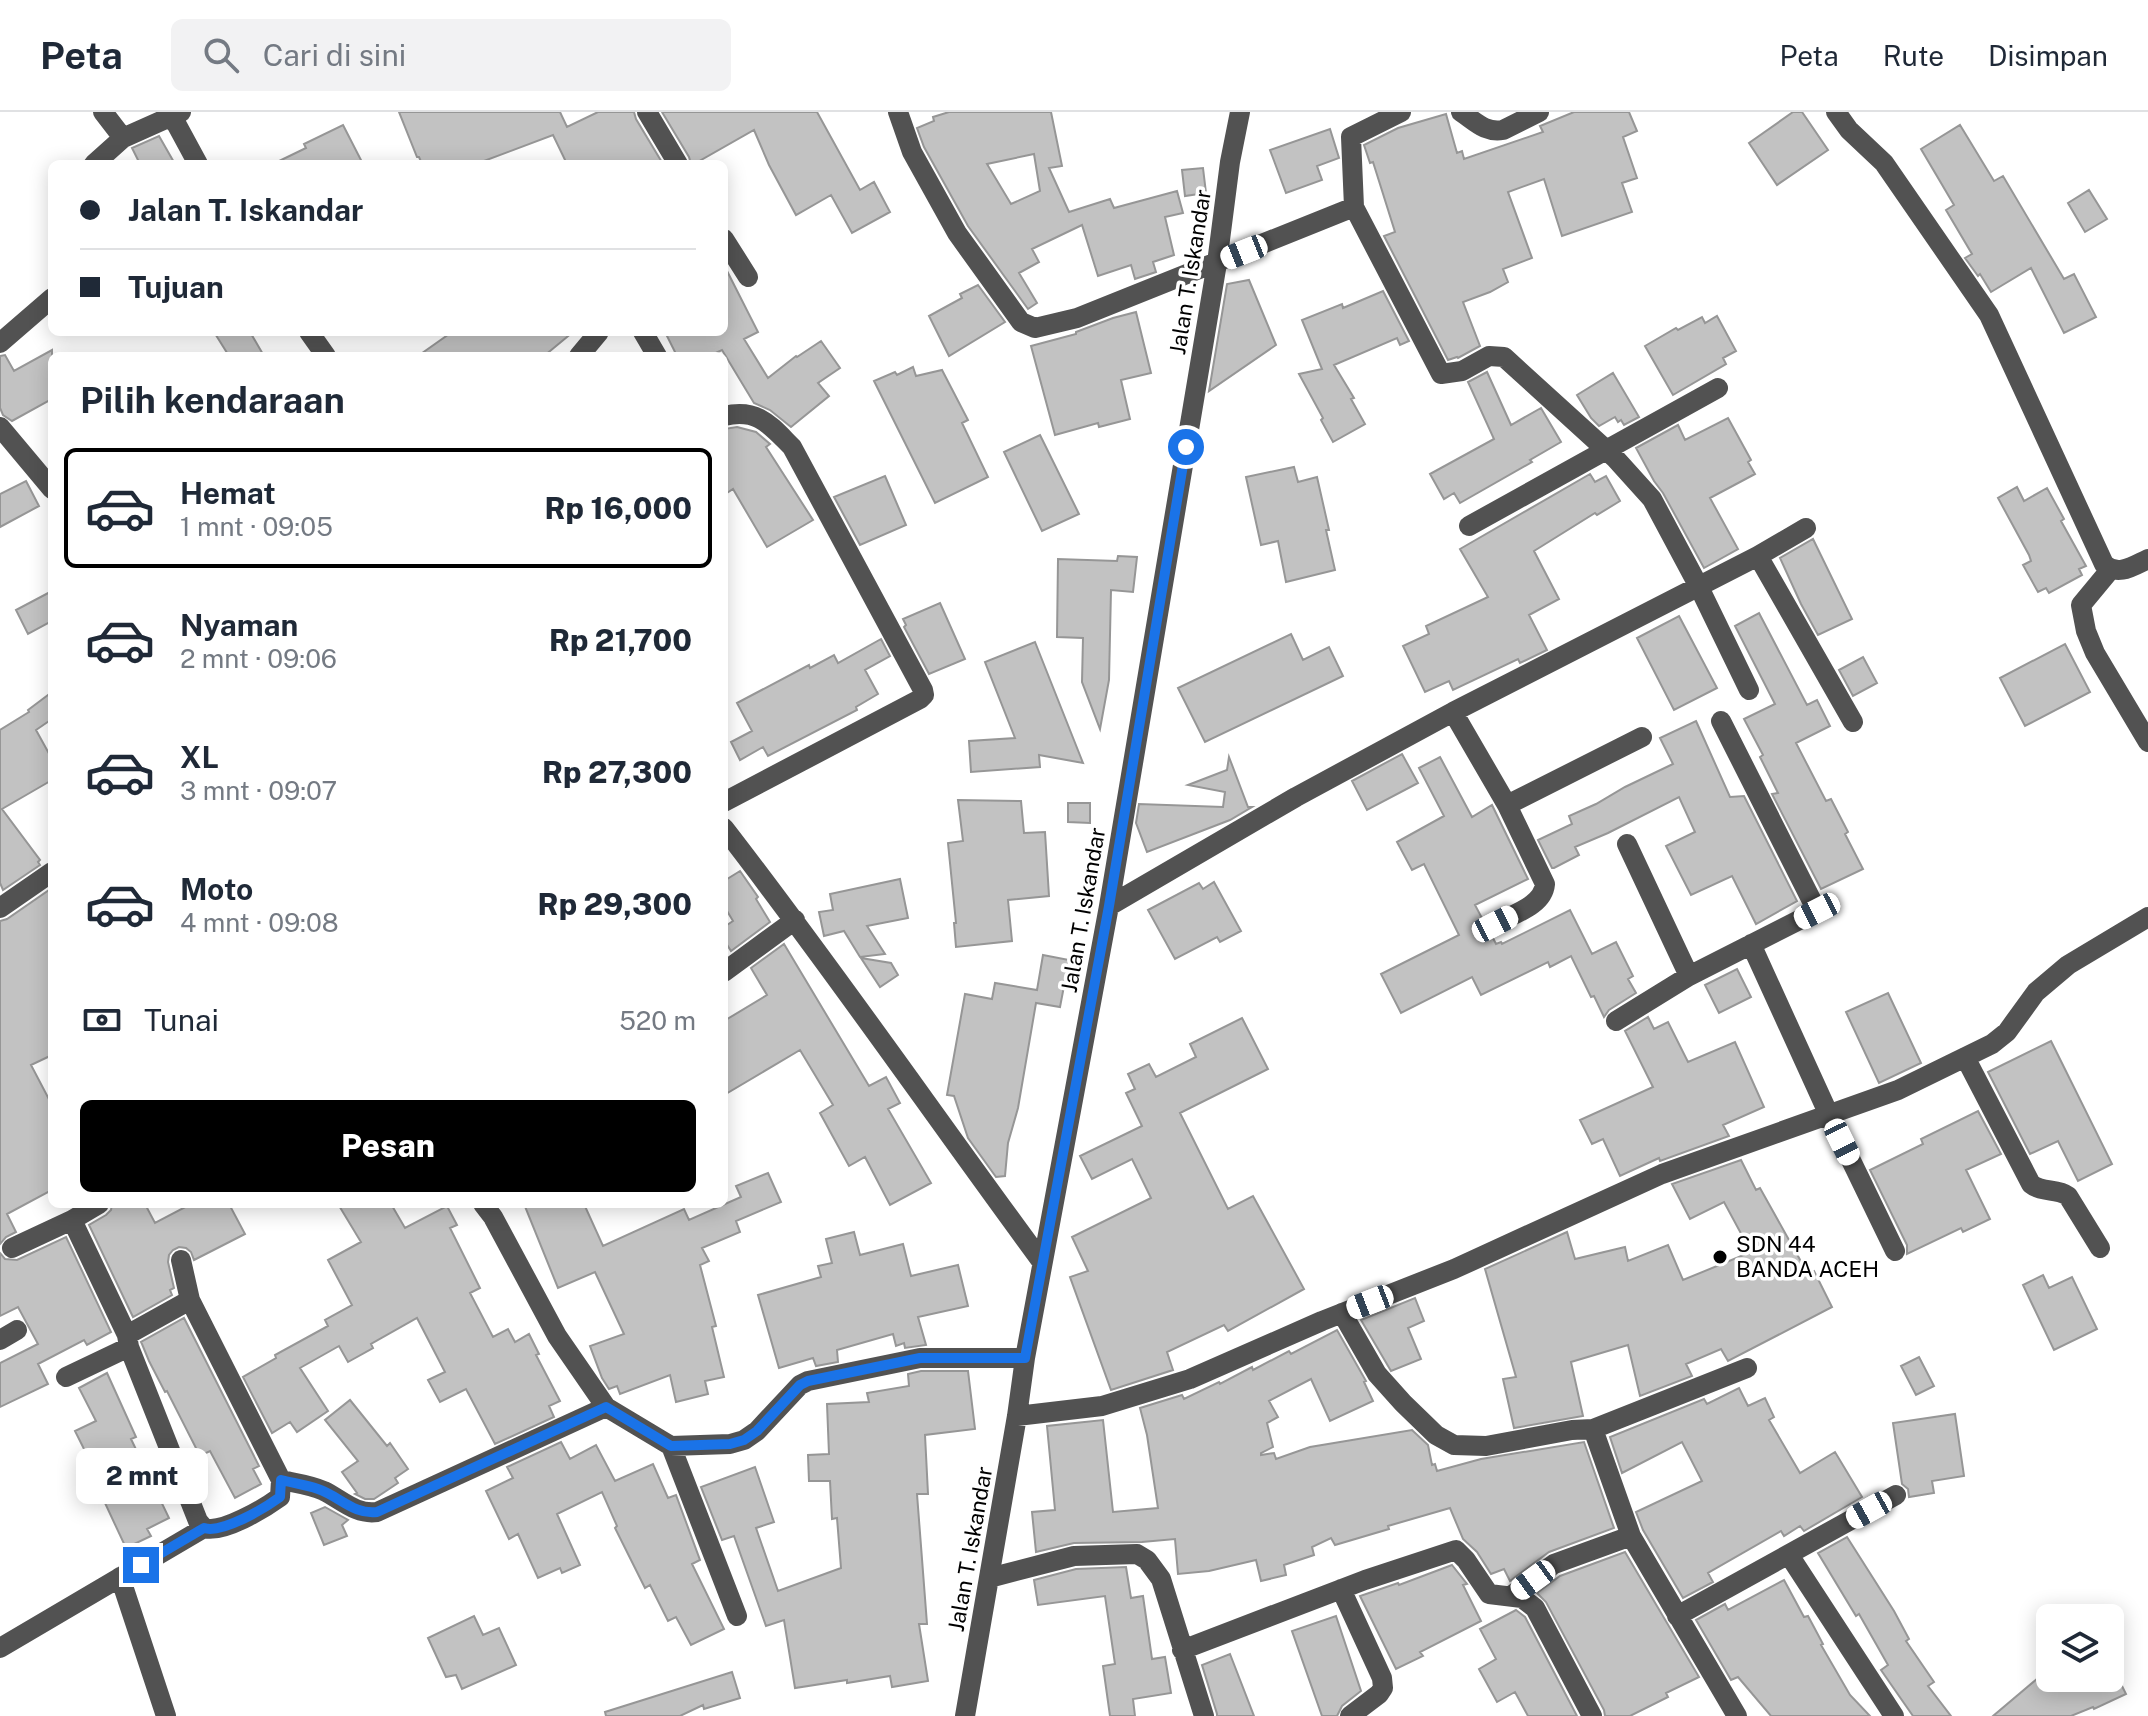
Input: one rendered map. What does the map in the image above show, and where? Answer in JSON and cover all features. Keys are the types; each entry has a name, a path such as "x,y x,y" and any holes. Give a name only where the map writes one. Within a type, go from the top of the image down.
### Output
{"street":[{"path":"103,112 123,138"},
{"path":"647,112 676,160"},
{"path":"898,112 912,152 957,233 1021,322 1035,328 1077,318 1354,207"},
{"name":"Jalan T. Iskandar","path":"965,1716 1042,1262 1109,906 1240,112"},
{"path":"1401,112 1351,137 1354,207 1441,374 1462,371 1489,356 1504,357 1606,449 1652,499 1749,690"},
{"path":"1461,112 1489,131 1503,130 1539,112"},
{"path":"1836,112 1849,130 1884,163 1989,315 2104,564 2118,572 2148,559"},
{"path":"98,160 123,138 176,114 196,160"},
{"path":"728,245 748,277"},
{"path":"0,343 48,301"},
{"path":"582,352 596,336"},
{"path":"1469,526 1718,388"},
{"path":"728,416 748,413 761,419 792,447 924,695 728,800"},
{"path":"0,427 48,484"},
{"path":"1109,906 1296,797 1806,528"},
{"path":"1758,556 1853,722"},
{"path":"2110,570 2081,605 2086,631 2095,653 2148,742"},
{"path":"1453,712 1507,805 1545,884 1544,893 1537,902 1495,924"},
{"path":"1616,1021 1689,976 1817,911 1721,721"},
{"path":"1507,805 1642,737"},
{"path":"728,833 795,920 1042,1262"},
{"path":"1627,844 1689,976"},
{"path":"0,908 48,875"},
{"path":"1017,1416 1102,1406 1190,1379 1342,1313 1454,1269 1662,1174 1898,1090 1992,1044 2007,1032 2036,992 2068,965 2148,917"},
{"path":"728,969 795,920"},
{"path":"1751,944 1895,1251"},
{"path":"1965,1057 2031,1184 2068,1196 2100,1248"},
{"path":"12,1248 92,1208"},
{"path":"486,1208 557,1336 606,1407 671,1446 730,1444 744,1440 757,1431 800,1385 808,1381 920,1358 1025,1358"},
{"path":"72,1220 128,1341 198,1521 204,1528 215,1530 266,1508 280,1497 281,1480 190,1300 181,1260"},
{"path":"66,1377 190,1300"},
{"path":"1342,1313 1377,1374 1436,1435 1454,1445 1486,1446 1593,1429 1747,1368"},
{"path":"281,1480 322,1490 358,1511 377,1512 606,1407"},
{"path":"1593,1429 1631,1536 1737,1716"},
{"path":"671,1446 737,1616"},
{"path":"1677,1616 1896,1495"},
{"path":"0,1648 204,1528"},
{"path":"1511,1596 1554,1564 1631,1536"},
{"path":"1182,1650 1341,1589 1456,1550 1489,1594 1522,1598 1535,1608 1592,1716"},
{"path":"989,1578 1074,1556 1137,1554 1147,1560 1161,1579 1204,1716"},
{"path":"1789,1555 1894,1716"},
{"path":"120,1577 166,1716"},
{"path":"1341,1589 1382,1678 1383,1688 1350,1716"}],"building":[{"path":"399,112 560,112 567,127 598,112 634,112 661,160 565,160 553,135 487,160 420,160"},
{"path":"662,112 817,112 860,190 874,182 890,212 852,233 831,195 796,215 754,130 701,160 690,160"},
{"path":"949,112 1051,112 1062,166 1049,168 1069,212 1110,199 1114,208 1177,191 1183,213 1165,217 1174,255 1153,262 1156,272 1135,279 1131,265 1098,276 1082,225 1032,249 1039,262 1019,273 1037,303 1028,309 968,226 924,147 917,128 934,121 933,117","holes":["1034,154 1040,191 1011,204 987,164"]},
{"path":"1574,112 1629,112 1637,131 1623,137 1637,178 1622,183 1632,212 1562,236 1544,179 1508,192 1532,258 1503,269 1508,282 1463,302 1480,346 1448,360 1384,236 1395,232 1373,162 1370,163 1364,145 1398,128 1446,114 1457,153 1462,151 1464,159 1543,132 1540,126"},
{"path":"1793,112 1802,112 1828,150 1777,185 1749,143"},
{"path":"343,125 361,160 281,160 306,148 304,144"},
{"path":"1960,125 1994,181 2003,176 2064,279 2074,274 2096,317 2064,333 2031,268 1991,292 1965,258 1972,254 1946,210 1954,205 1921,149"},
{"path":"1330,129 1339,158 1317,166 1322,180 1286,193 1270,150"},
{"path":"159,136 173,160 138,160 132,148"},
{"path":"1203,168 1206,193 1185,196 1182,170"},
{"path":"2089,190 2107,219 2085,232 2068,203"},
{"path":"728,273 758,332 744,339 768,378 821,341 840,368 818,383 829,396 791,427 770,410 754,403 728,360 728,352 675,352 667,336 728,336"},
{"path":"1249,280 1276,345 1209,391 1227,284"},
{"path":"978,285 1005,322 949,356 929,316 962,298 960,294"},
{"path":"1383,291 1409,341 1400,345 1397,338 1334,365 1365,424 1333,442 1299,374 1322,369 1302,320 1342,304 1343,308"},
{"path":"1136,312 1151,373 1121,380 1130,419 1099,427 1098,423 1055,435 1031,346 1076,334"},
{"path":"1717,316 1736,351 1723,358 1726,364 1673,395 1645,346 1702,317 1705,323"},
{"path":"216,336 252,336 262,352 226,352"},
{"path":"446,336 568,336 549,352 424,352"},
{"path":"48,352 48,401 12,421 3,415 0,408 0,356 5,355 14,371"},
{"path":"913,367 916,376 942,370 968,420 962,423 988,477 935,503 874,381"},
{"path":"1487,372 1511,425 1541,408 1561,442 1460,503 1454,493 1444,499 1430,474 1494,439 1468,382"},
{"path":"1613,373 1639,417 1624,425 1615,417 1599,426 1577,395"},
{"path":"1728,418 1751,460 1748,462 1755,474 1710,498 1738,549 1704,568 1636,448 1678,425 1685,440"},
{"path":"737,427 756,432 770,444 766,447 813,520 767,547 733,489 728,492 728,428"},
{"path":"1040,435 1079,514 1042,531 1004,452"},
{"path":"1294,467 1298,482 1317,477 1335,570 1286,582 1278,541 1261,545 1246,477"},
{"path":"1590,474 1595,482 1606,476 1620,501 1534,551 1559,599 1529,615 1547,650 1520,663 1518,659 1453,690 1449,681 1425,692 1403,646 1429,634 1426,626 1488,597 1460,549"},
{"path":"885,476 906,525 860,545 834,497"},
{"path":"26,481 39,506 0,527 0,494"},
{"path":"2017,487 2024,501 2047,488 2086,566 2079,569 2082,575 2049,593 2046,588 2038,592 2023,565 2031,561 2029,555 1998,498"},
{"path":"1813,539 1852,619 1818,635 1780,558"},
{"path":"1118,556 1137,557 1133,592 1111,590 1109,680 1100,729 1082,682 1083,638 1057,637 1058,559 1117,561"},
{"path":"48,593 48,623 28,634 16,610"},
{"path":"940,603 965,659 929,674 904,627 903,619"},
{"path":"1759,613 1807,705 1817,700 1830,726 1796,743 1826,801 1831,799 1863,869 1821,889 1772,794 1778,793 1744,719 1775,704 1735,626"},
{"path":"1679,616 1717,688 1674,710 1637,638"},
{"path":"1291,634 1303,660 1329,647 1343,676 1205,742 1178,688"},
{"path":"881,639 890,656 865,670 878,694 856,707 857,710 768,756 763,747 740,760 731,742 752,731 737,703 809,665 810,668 834,655 838,663"},
{"path":"1035,642 1083,763 1039,755 1040,767 971,772 969,741 1015,738 985,662"},
{"path":"2065,644 2090,692 2025,726 2000,678"},
{"path":"1863,657 1877,683 1853,696 1839,670"},
{"path":"48,695 48,722 36,730 48,752 48,782 2,809 40,860 40,865 3,890 0,883 0,730"},
{"path":"1696,721 1730,797 1744,796 1797,901 1756,924 1732,876 1691,895 1666,846 1695,832 1679,797 1575,847 1579,855 1554,868 1538,840 1572,824 1569,816 1673,764 1660,738"},
{"path":"1402,754 1418,783 1367,810 1352,781"},
{"path":"1229,757 1248,807 1252,807 1230,820 1147,852 1136,823 1139,804 1223,807 1225,792 1188,785 1227,770"},
{"path":"1440,757 1472,817 1492,805 1528,879 1475,905 1483,920 1484,931 1492,936 1496,944 1502,944 1570,910 1592,954 1616,942 1633,976 1628,979 1636,993 1609,1010 1604,1017 1571,956 1550,967 1548,962 1481,995 1472,977 1401,1013 1381,974 1459,935 1424,864 1412,870 1397,842 1444,816 1419,768"},
{"path":"958,800 1021,801 1024,833 1045,832 1049,896 1008,900 1012,941 956,947 948,843 963,841"},
{"path":"1068,803 1090,803 1090,823 1068,822"},
{"path":"740,871 770,922 731,951 728,946 728,924 733,921 728,913 728,878"},
{"path":"900,879 908,918 867,926 885,954 860,957 844,931 824,936 819,912 833,910 830,894"},
{"path":"1214,882 1241,931 1220,942 1217,937 1175,959 1148,910 1199,883 1203,889"},
{"path":"48,891 48,1057 31,1065 48,1097 48,1192 7,1214 16,1232 0,1244 0,921"},
{"path":"784,944 869,1086 886,1077 900,1103 888,1109 931,1183 890,1205 865,1157 849,1166 820,1113 833,1105 800,1050 728,1093 728,1019 767,995 751,968"},
{"path":"1043,955 1069,960 1060,1007 1036,1003 1018,1108 1008,1143 1005,1176 996,1177 968,1138 954,1096 947,1095 965,994 992,999 995,983 1037,990"},
{"path":"861,958 891,963 898,975 880,987"},
{"path":"1737,969 1751,997 1719,1013 1705,985"},
{"path":"1888,993 1921,1063 1879,1083 1846,1012"},
{"path":"1648,1017 1654,1029 1668,1022 1688,1062 1735,1042 1764,1107 1723,1125 1729,1136 1660,1161 1659,1158 1620,1176 1603,1139 1592,1144 1580,1120 1653,1087 1625,1031"},
{"path":"1242,1018 1268,1069 1180,1113 1228,1209 1253,1196 1304,1289 1228,1331 1224,1325 1167,1352 1173,1370 1111,1390 1070,1277 1088,1271 1072,1237 1151,1198 1132,1159 1092,1179 1080,1156 1142,1126 1126,1093 1135,1089 1128,1074 1149,1064 1156,1077 1196,1057 1190,1044"},
{"path":"2051,1041 2112,1164 2078,1181 2058,1141 2030,1154 1988,1072"},
{"path":"1978,1111 2001,1154 1966,1170 1990,1219 1963,1232 1961,1228 1907,1254 1907,1245 1870,1170 1923,1144 1921,1139"},
{"path":"1741,1160 1808,1274 1814,1271 1832,1307 1728,1361 1721,1349 1686,1364 1692,1376 1640,1396 1628,1345 1571,1362 1583,1416 1514,1428 1503,1379 1516,1377 1485,1269 1567,1232 1575,1259 1625,1247 1628,1261 1668,1245 1683,1280 1751,1252 1724,1202 1690,1219 1672,1184"},
{"path":"768,1173 781,1202 736,1221 740,1232 702,1248 709,1261 700,1265 716,1326 712,1327 724,1377 705,1381 708,1394 676,1402 670,1375 620,1394 617,1386 609,1389 590,1346 624,1334 595,1272 558,1288 526,1208 586,1208 603,1246 684,1209 689,1220 716,1208 728,1208 728,1203 741,1197 736,1186"},
{"path":"147,1208 155,1223 183,1208 231,1208 245,1234 194,1260 186,1248 173,1250 168,1262 174,1288 170,1290 172,1295 133,1317 89,1225 111,1210"},
{"path":"340,1208 393,1208 405,1228 448,1208 457,1225 450,1228 480,1288 470,1293 493,1337 508,1329 515,1342 529,1334 539,1354 536,1355 560,1401 549,1406 554,1417 495,1444 466,1389 440,1402 428,1380 445,1372 417,1318 371,1344 373,1348 348,1362 339,1346 300,1368 328,1411 297,1432 290,1422 272,1433 243,1377 276,1358 275,1355 328,1326 325,1320 352,1305 328,1260 361,1242"},
{"path":"854,1232 860,1255 903,1244 911,1276 958,1265 968,1306 918,1317 926,1345 905,1348 904,1343 896,1346 893,1334 837,1350 838,1362 816,1366 813,1358 779,1368 758,1295 821,1277 818,1266 832,1263 826,1239"},
{"path":"66,1237 111,1332 87,1345 84,1340 38,1364 48,1384 0,1407 0,1363 38,1344 18,1307 0,1316 0,1253 5,1259 17,1260"},
{"path":"2043,1275 2049,1288 2072,1277 2097,1329 2054,1350 2023,1285"},
{"path":"1415,1298 1424,1321 1408,1328 1421,1359 1391,1371 1361,1320"},
{"path":"184,1318 259,1466 253,1469 261,1484 235,1498 210,1451 200,1456 141,1342"},
{"path":"1337,1330 1366,1381 1373,1401 1330,1421 1311,1379 1269,1401 1278,1417 1267,1423 1273,1447 1261,1455 1274,1453 1276,1459 1310,1447 1412,1430 1428,1445 1432,1465 1435,1464 1437,1471 1481,1459 1584,1442 1614,1528 1549,1552 1510,1581 1504,1569 1491,1574 1477,1552 1463,1539 1450,1508 1335,1545 1331,1538 1312,1547 1314,1555 1284,1565 1286,1575 1261,1581 1256,1560 1209,1571 1178,1574 1175,1539 1074,1543 1036,1552 1032,1512 1055,1510 1047,1426 1103,1420 1113,1512 1158,1508 1140,1408 1182,1395 1184,1399 1289,1351 1291,1354"},
{"path":"1919,1357 1934,1386 1916,1395 1901,1366"},
{"path":"968,1371 975,1429 925,1435 928,1494 917,1494 927,1624 919,1624 928,1681 892,1687 890,1676 795,1688 784,1620 766,1626 734,1536 722,1540 701,1487 755,1467 774,1522 756,1528 778,1591 841,1568 837,1518 832,1519 830,1481 809,1481 808,1455 829,1454 827,1404 869,1402 867,1393 909,1386 908,1374"},
{"path":"107,1373 136,1437 131,1439 169,1518 147,1529 151,1536 126,1548 75,1431 96,1421 79,1388"},
{"path":"1739,1388 1748,1406 1765,1398 1774,1417 1769,1420 1800,1473 1835,1452 1862,1497 1804,1531 1800,1526 1784,1536 1781,1531 1708,1573 1713,1582 1683,1598 1643,1530 1636,1512 1702,1481 1682,1442 1622,1473 1610,1437 1704,1399 1707,1404"},
{"path":"350,1400 387,1446 390,1443 408,1469 395,1478 398,1483 374,1499 355,1494 342,1472 358,1461 325,1420"},
{"path":"1955,1414 1964,1476 1932,1481 1934,1493 1909,1497 1908,1489 1902,1484 1893,1423"},
{"path":"561,1442 570,1459 596,1445 615,1481 653,1464 668,1498 676,1495 700,1560 692,1564 724,1629 691,1645 676,1617 668,1621 650,1585 645,1588 615,1528 617,1526 602,1492 557,1514 580,1565 562,1573 560,1568 538,1578 518,1534 509,1539 486,1491 513,1478 507,1467"},
{"path":"325,1507 348,1520 342,1525 347,1536 324,1545 311,1513"},
{"path":"1847,1537 1894,1611 1909,1639 1906,1641 1934,1682 1928,1686 1951,1716 1913,1716 1881,1670 1888,1665 1859,1614 1856,1616 1818,1553"},
{"path":"1625,1552 1699,1677 1630,1716 1605,1716 1546,1602 1537,1593 1560,1576"},
{"path":"1452,1565 1467,1584 1463,1585 1481,1621 1420,1652 1423,1656 1396,1669 1360,1596"},
{"path":"1126,1567 1131,1598 1143,1596 1152,1659 1165,1657 1171,1693 1133,1699 1135,1716 1110,1716 1103,1666 1115,1664 1105,1596 1038,1605 1034,1580 1076,1569"},
{"path":"1784,1580 1804,1617 1808,1616 1850,1695 1870,1716 1771,1716 1738,1677 1731,1680 1696,1620 1725,1604 1728,1610"},
{"path":"1516,1610 1525,1617 1577,1716 1528,1716 1515,1692 1497,1702 1479,1669 1496,1659 1480,1629"},
{"path":"474,1616 483,1635 499,1628 516,1665 462,1689 456,1675 446,1677 428,1638"},
{"path":"1336,1616 1361,1691 1342,1706 1337,1716 1322,1716 1292,1631"},
{"path":"1230,1654 1254,1716 1217,1716 1202,1665"},
{"path":"732,1672 740,1698 704,1709 703,1705 680,1716 606,1716 605,1712"},
{"path":"2036,1680 2036,1692 2124,1690 2126,1694 2071,1716 1993,1716"}],"place":[{"name":"SDN 44 BANDA ACEH","path":"1720,1257"}],"route":[{"path":"141,1565 204,1528 215,1530 266,1508 280,1497 281,1480 322,1490 358,1511 377,1512 606,1407 671,1446 730,1444 744,1440 757,1431 800,1385 808,1381 920,1358 1025,1358 1109,906 1186,447"}]}
